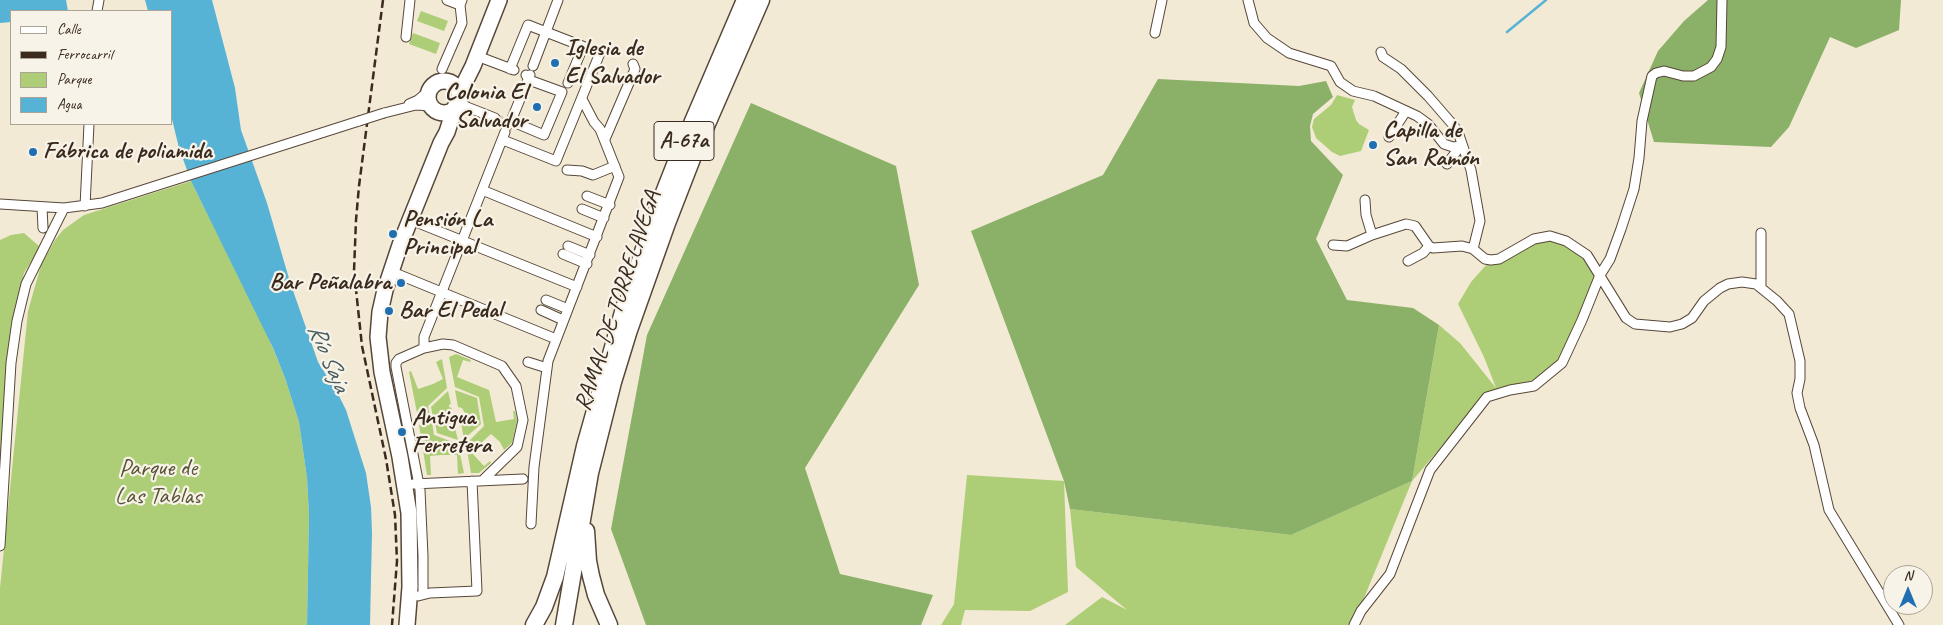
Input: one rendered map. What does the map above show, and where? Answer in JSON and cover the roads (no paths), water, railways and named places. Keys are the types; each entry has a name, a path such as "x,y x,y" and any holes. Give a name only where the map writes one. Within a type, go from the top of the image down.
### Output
{"highway":[{"path":"407,625 416,597 410,540 412,484 382,372 378,337 380,312 390,271 499,0"},
{"name":"RAMAL DE TORRELAVEGA","path":"563,623 568,547 588,451 632,286 654,218 682,147 745,0"},
{"name":"RAMAL DE TORRELAVEGA","path":"563,623 590,473 613,382 629,330 693,156 761,0"},
{"path":"441,144 443,129 428,97 430,90 445,75 475,61"},
{"path":"445,75 455,86 458,101"},
{"path":"435,109 449,111 458,101"},
{"path":"609,625 596,595 588,561 586,544 588,510 596,465 621,369 667,224"},
{"path":"534,625 544,607 555,576 585,446 621,314 632,286"}],"street":[{"path":"406,36 410,0"},
{"path":"445,75 462,23 461,2 447,0"},
{"path":"424,348 424,337 441,292 558,0"},
{"path":"1155,33 1162,0"},
{"path":"1248,0 1254,23 1267,38 1289,53 1331,66 1345,87 1374,96 1406,111 1428,124 1444,144 1453,147 1460,146"},
{"path":"1354,625 1361,611 1390,574 1430,470 1487,397 1510,390 1534,386 1562,363 1600,275 1610,260 1634,189 1642,121 1652,76 1664,71 1682,76 1694,76 1711,67 1717,59 1721,47 1722,0"},
{"path":"475,61 512,69 528,25 600,53 556,161 507,127"},
{"path":"566,88 583,47"},
{"path":"1381,52 1383,57 1401,69 1428,96 1454,126 1459,135 1460,146 1472,170 1480,221 1473,249"},
{"path":"605,139 635,69 633,64"},
{"path":"507,127 544,135 562,92 529,74"},
{"path":"402,108 418,100 430,90"},
{"path":"531,524 534,466 547,368 563,320 587,264 619,178 600,128 594,122 582,99"},
{"path":"458,101 467,107 495,118"},
{"path":"0,204 64,208 85,206 402,108 416,105 435,109"},
{"path":"1390,137 1406,111"},
{"path":"85,206 90,125"},
{"path":"1447,164 1460,146"},
{"path":"567,170 582,171 593,175 615,166"},
{"path":"482,190 597,237"},
{"path":"587,196 610,205"},
{"path":"1365,200 1366,215 1372,235"},
{"path":"42,207 43,228"},
{"path":"0,546 10,372 17,321 26,284 64,208"},
{"path":"582,209 604,218"},
{"path":"411,220 577,287"},
{"path":"1333,244 1347,246 1400,225 1410,224 1418,230 1433,248 1462,246 1473,249 1485,260 1491,260 1499,259 1534,239 1550,236 1566,241 1587,255 1595,265 1626,318 1635,324 1670,327 1682,324 1692,318 1704,301 1720,288 1728,284 1742,282 1756,284 1777,301 1789,314 1800,360 1800,378 1797,392 1800,408 1814,445 1828,510 1899,625"},
{"path":"1760,288 1761,233"},
{"path":"568,246 590,255"},
{"path":"1408,261 1423,253 1430,246"},
{"path":"563,254 587,264"},
{"path":"390,271 556,339"},
{"path":"546,300 568,309"},
{"path":"541,310 563,320"},
{"path":"482,481 514,450 518,443 523,420 516,386 502,366 453,345 443,344 424,348 400,359 396,365 412,484 472,481 482,481 523,479"},
{"path":"528,362 547,368"},
{"path":"416,597 477,591 472,481"}],"water":[{"path":"0,0 66,0 68,10 10,10 10,22 0,23"},
{"path":"145,0 212,0 235,88 241,130 267,203 290,282 318,362 346,410 366,473 371,507 372,533 370,625 307,625 309,515 307,478 299,422 273,348 191,181 179,148 172,119 172,10 148,10"}],"waterway":[{"path":"1507,32 1546,0"}],"tunnel":[{"path":"495,118 506,123"}],"railway":[{"path":"383,0 359,186 354,271 362,346 386,459 395,515 397,561 392,625"}],"place":[{"name":"Iglesia de El Salvador","path":"555,63"},
{"name":"Colonia El Salvador","path":"537,107"},
{"name":"Capilla de San Ramón","path":"1373,145"},
{"name":"Fábrica de poliamida","path":"33,152"},
{"name":"Pensión La Principal","path":"393,234"},
{"name":"Bar Peñalabra","path":"401,283"},
{"name":"Bar El Pedal","path":"389,311"},
{"name":"Antigua Ferretera","path":"402,432"}],"water label":[{"name":"Río Saja","path":"328,358"}],"park label":[{"name":"Parque de Las Tablas","path":"158,483"}]}
